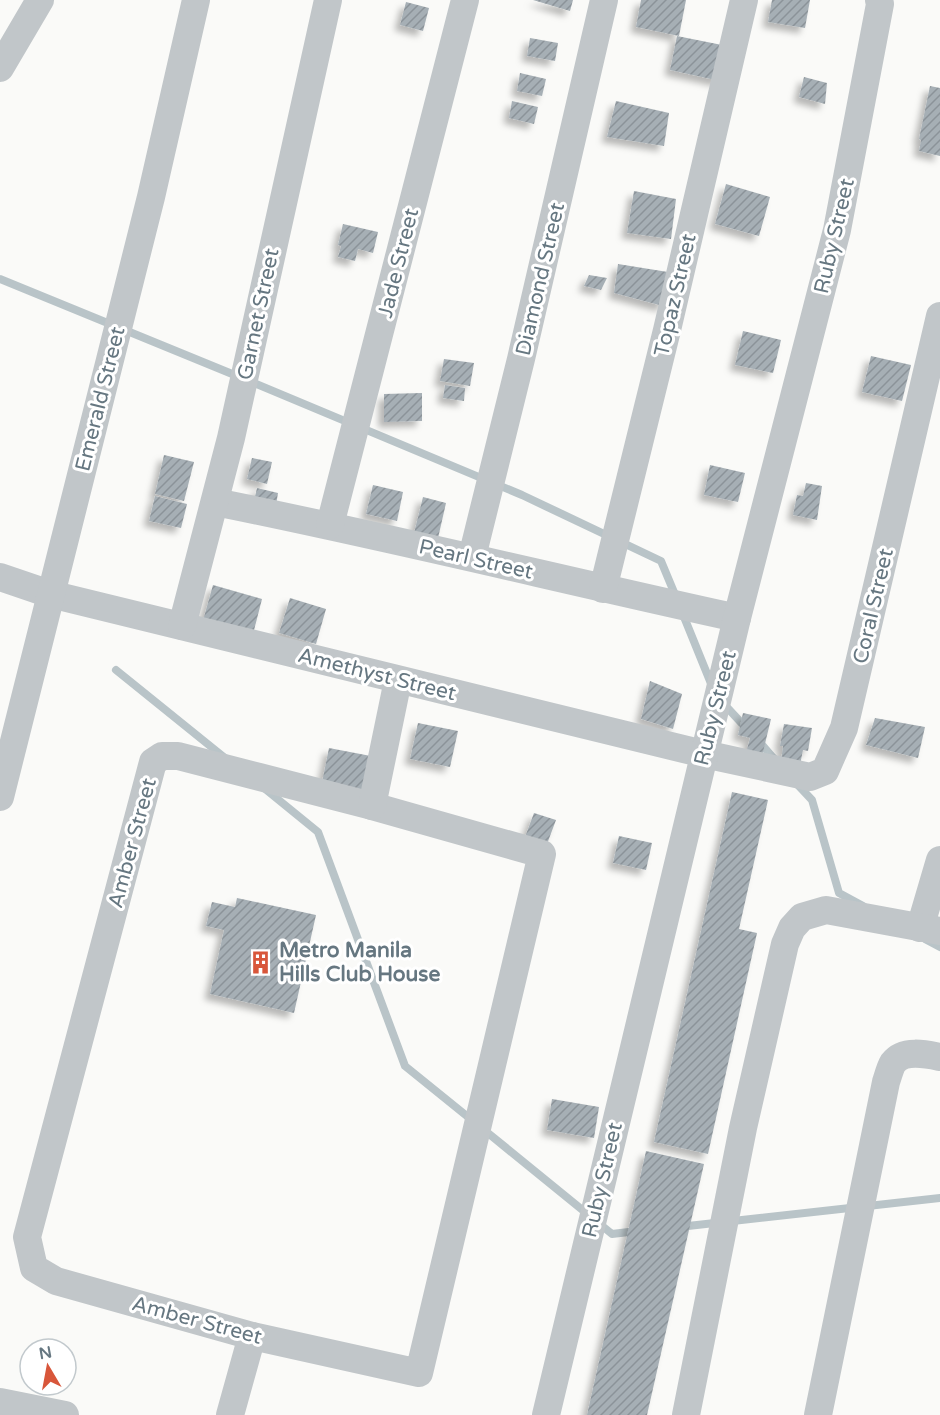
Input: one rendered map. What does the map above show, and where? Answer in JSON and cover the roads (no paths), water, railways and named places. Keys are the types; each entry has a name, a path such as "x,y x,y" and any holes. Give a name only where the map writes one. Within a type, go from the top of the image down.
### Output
{"street":[{"path":"0,68 40,0"},
{"name":"Emerald Street","path":"0,797 151,197 196,0"},
{"name":"Garnet Street","path":"182,626 215,502 328,0"},
{"name":"Jade Street","path":"330,525 465,0"},
{"name":"Diamond Street","path":"471,557 521,359 604,0"},
{"name":"Topaz Street","path":"603,589 744,0"},
{"name":"Ruby Street","path":"546,1415 737,618 837,230 879,0"},
{"name":"Coral Street","path":"704,754 810,777 825,771 832,759 844,728 940,316"},
{"name":"Pearl Street","path":"215,502 330,525 737,618"},
{"name":"Amethyst Street","path":"0,577 50,594 704,754"},
{"path":"372,806 398,680"},
{"name":"Amber Street","path":"162,756 178,756 372,806 542,854 419,1373 252,1336 56,1281 34,1268 27,1237 153,762 162,756"},
{"path":"686,1415 743,1128 785,944 792,928 802,916 826,910 930,929 940,860"},
{"path":"818,1415 886,1082 894,1062 903,1056 920,1053 940,1057"},
{"path":"230,1415 252,1336"},
{"path":"0,1402 65,1415"}],"waterway":[{"path":"0,279 522,495 661,561 676,597"},
{"path":"682,612 712,686"},
{"path":"116,670 225,758"},
{"path":"722,702 748,730"},
{"path":"757,739 776,761"},
{"path":"797,784 812,800 839,893 863,906"},
{"path":"264,788 318,832 405,1066 473,1121"},
{"path":"925,939 940,947"},
{"path":"483,1129 612,1234 637,1231"},
{"path":"679,1227 940,1198"}],"place":[{"name":"Metro Manila Hills Club House","path":"261,962"}]}
